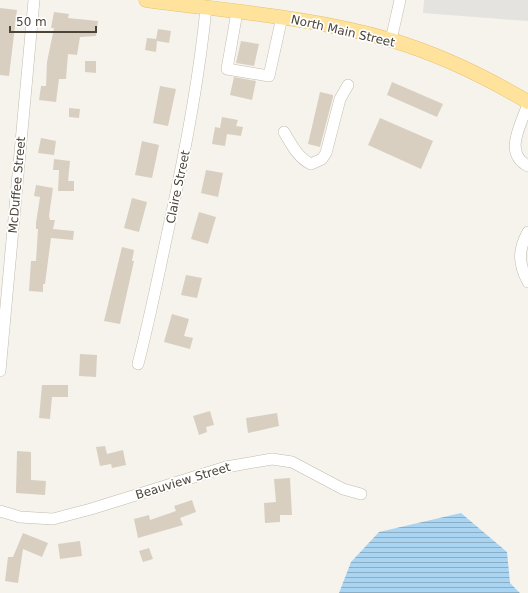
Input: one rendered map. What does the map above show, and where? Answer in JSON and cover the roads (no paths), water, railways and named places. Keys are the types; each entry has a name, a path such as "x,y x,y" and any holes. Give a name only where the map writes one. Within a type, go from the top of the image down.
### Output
{"main road":[{"name":"North Main Street","path":"146,0 282,17 342,28 391,40 464,68 506,89 528,103"}],"street":[{"name":"McDuffee Street","path":"0,371 34,0"},
{"path":"391,40 400,0"},
{"name":"Claire Street","path":"138,364 149,320 188,136 201,61 206,8"},
{"path":"237,12 227,69 269,76 282,17"},
{"path":"284,132 298,155 305,161 311,164 322,159 326,153 340,100 348,85"},
{"path":"528,103 515,143 514,151 516,158 528,166"},
{"path":"528,232 520,249 520,257 528,282"},
{"name":"Beauview Street","path":"0,511 20,517 53,519 91,509 226,467 272,459 292,462 343,490 361,494"}],"water":[{"path":"461,513 507,552 510,583 520,593 339,593 351,562 379,532"}]}
